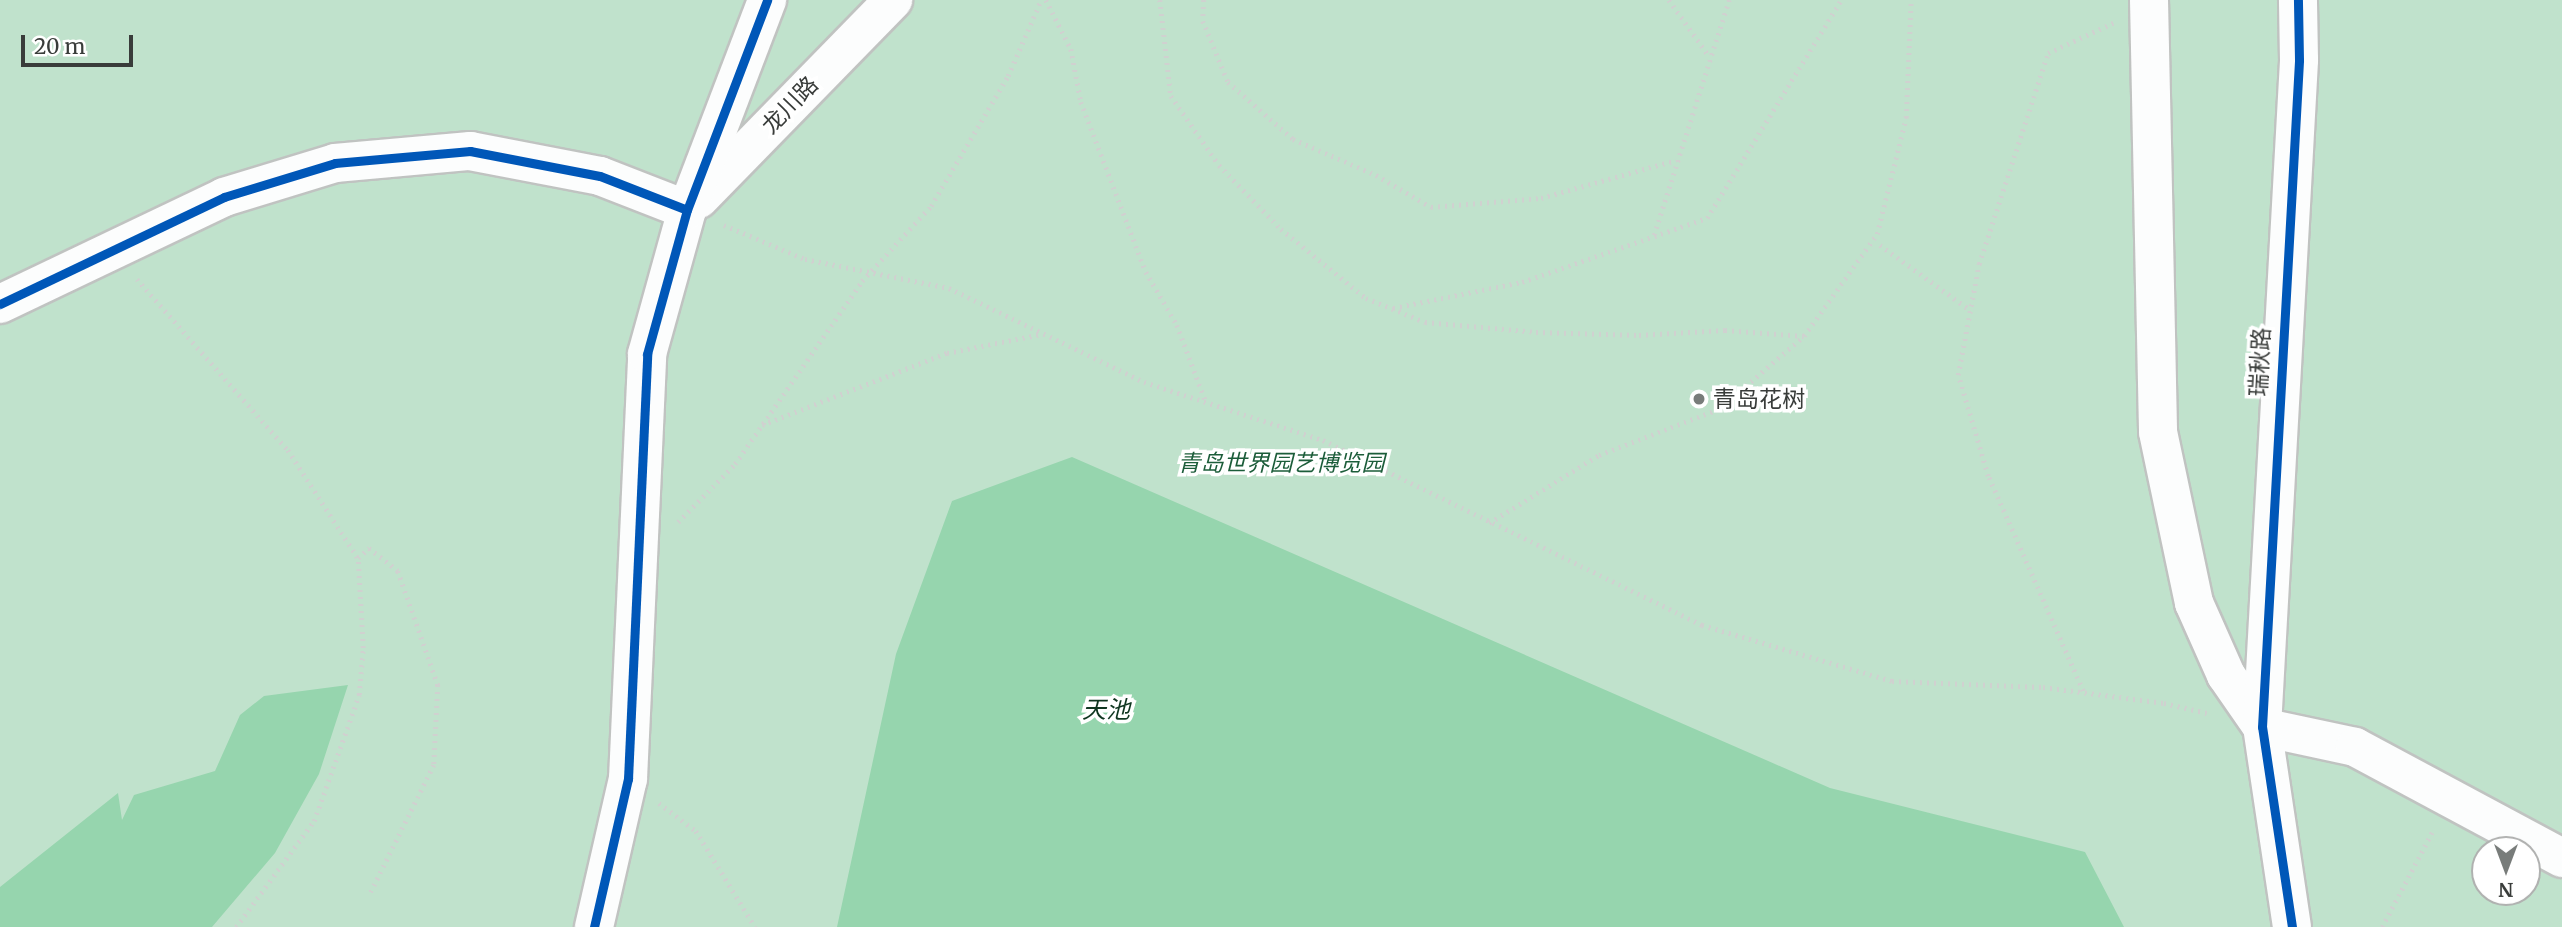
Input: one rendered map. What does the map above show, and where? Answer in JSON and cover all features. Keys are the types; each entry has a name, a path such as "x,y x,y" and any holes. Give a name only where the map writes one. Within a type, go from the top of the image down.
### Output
{"street":[{"path":"594,927 628,779 635,566 647,354 687,210 767,0"},
{"name":"龙川路","path":"687,210 893,0"},
{"name":"瑞秋路","path":"2262,727 2299,60 2298,0"},
{"path":"2149,4 2158,432 2194,603 2226,675 2262,727 2292,927"},
{"path":"0,304 224,197 335,163 470,151 600,176 687,210"},
{"path":"2262,727 2356,747 2562,858"}],"path":[{"path":"1043,0 1071,49 1081,102 1146,272 1177,325 1206,403"},
{"path":"635,566 735,464 862,281 931,206 1008,76 1043,0"},
{"path":"1160,0 1171,96 1219,165 1281,229 1366,298 1425,322 1536,332 1639,335 1725,330 1804,336"},
{"path":"1204,0 1203,21 1228,82 1293,139 1376,175 1431,207 1541,198 1676,160"},
{"path":"1669,0 1709,57"},
{"path":"1653,236 1729,0"},
{"path":"1393,308 1522,282 1707,218 1841,0"},
{"path":"1489,523 1599,455 1719,410 1804,336 1877,234 1906,118 1911,0"},
{"path":"2083,692 1989,476 1958,375 1979,264 2048,53 2149,4"},
{"path":"687,210 805,259 949,288 1144,382 1323,440 1702,625 1892,681 2083,692 2164,702 2262,727"},
{"path":"1880,245 1970,310"},
{"path":"130,269 288,450 358,558 363,648 359,695 314,821 236,927"},
{"path":"760,426 947,353 1043,334"},
{"path":"358,558 369,548 398,571 438,685 434,765 370,894"},
{"path":"628,779 696,831 755,927"},
{"path":"2382,927 2450,797"}],"green space":[{"name":"青岛世界园艺博览园","path":"0,0 2562,0 2562,927 0,927"}],"water":[{"name":"天池","path":"1072,457 1830,788 2085,852 2124,927 837,927 896,654 952,501"},
{"path":"348,685 319,774 275,853 212,927 0,927 0,887 118,793 122,820 134,795 215,771 240,715 264,696"}],"cycle path":[{"path":"594,927 628,779 647,354 687,210 767,0"},
{"path":"2292,927 2262,727 2299,60 2298,0"},
{"path":"0,304 224,197 335,163 470,151 600,176 687,210"}],"place":[{"name":"青岛花树","path":"1699,399"}]}
